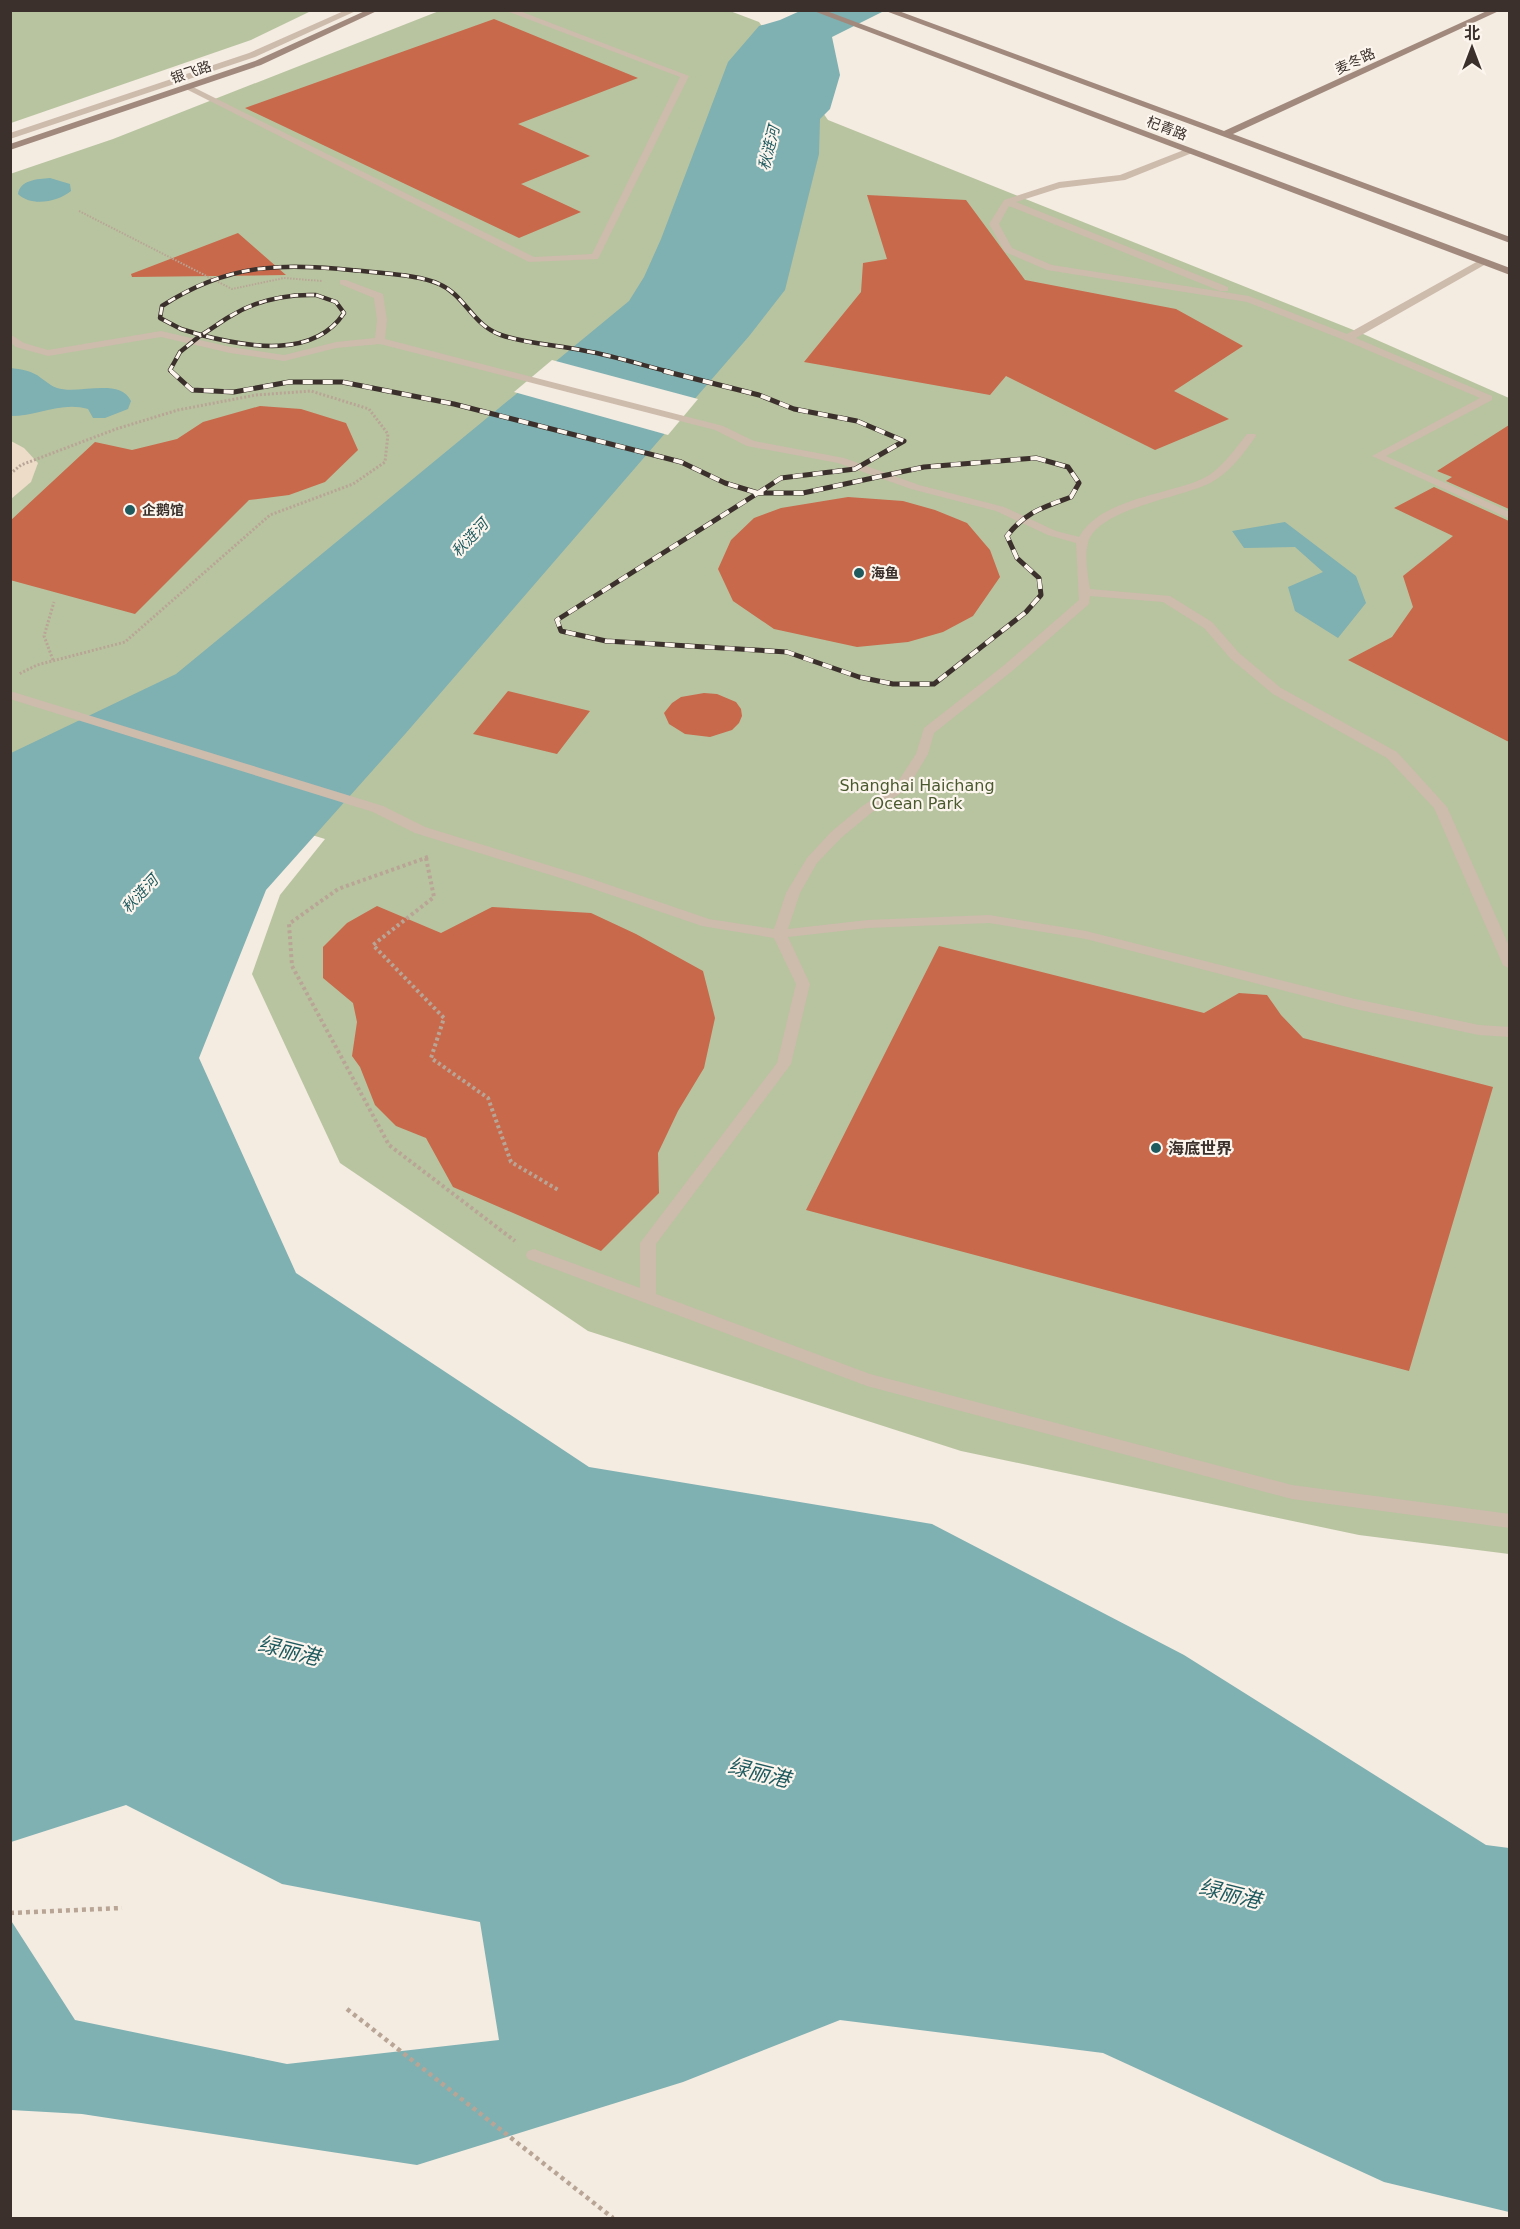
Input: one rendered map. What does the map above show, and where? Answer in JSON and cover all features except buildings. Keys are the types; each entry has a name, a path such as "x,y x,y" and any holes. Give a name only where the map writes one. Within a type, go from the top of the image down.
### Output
{"main road":[{"name":"银飞路","path":"10,147 258,63 375,10"},
{"name":"杞青路","path":"815,10 1509,272"},
{"name":"麦冬路","path":"1224,135 1497,10"},
{"name":"杞青路","path":"892,12 1509,240"}],"street":[{"path":"10,136 252,55 354,10"},
{"path":"186,87 532,260 595,257 685,76 508,10"},
{"path":"1189,151 1122,178 1059,185 1006,202 994,224 1008,250 1050,268 1249,299"},
{"path":"1006,202 1348,338 1488,398 1377,456 1509,516"},
{"path":"1348,338 1483,262"},
{"path":"343,282 379,296 382,320 380,341"},
{"path":"10,337 20,345 48,353 161,334 230,350 284,358 336,345 380,341 719,429 751,444 840,460 915,487 1000,508 1052,533 1082,542"},
{"path":"648,1298 648,1243 784,1064 803,984 779,934 794,893 812,861 836,835 866,810 902,786 922,754 928,730 1085,602 1082,542 1092,525 1128,508 1206,480 1226,466 1251,436"},
{"path":"1084,592 1166,599 1208,625 1235,656 1277,691 1392,755 1440,807 1509,965"},
{"path":"10,694 378,809 420,830 578,879 707,923 779,934 868,924 988,918 1086,935 1355,1004 1479,1030 1509,1032"},
{"path":"534,1256 867,1380 1292,1492 1509,1521"}],"path":[{"path":"79,211 232,289 284,278 343,282"},
{"path":"10,474 21,465 116,429 178,410 256,395 311,391 369,409 388,434 385,462 353,484 270,515 125,642 37,665 10,678"},
{"path":"53,660 44,636 54,603"},
{"path":"450,840 426,858 338,889 289,924 292,966 389,1145 534,1256"},
{"path":"426,858 434,897 373,945 444,1018 431,1058 488,1098 511,1162 560,1191"},
{"path":"10,1913 122,1908"},
{"path":"346,2009 613,2218"}],"green space":[{"path":"10,11 311,11 251,40 11,123"},
{"name":"Shanghai Haichang Ocean Park","path":"439,11 730,11 759,22 828,120 1361,333 1509,398 1509,1554 1359,1535 961,1451 588,1331 340,1163 252,974 280,895 325,839 64,760 11,780 10,174 113,139"}],"shaded area":[{"path":"11,441 24,448 38,463 31,482 11,499"}],"water":[{"path":"800,11 884,11 832,37 840,75 830,109 820,119 819,154 785,290 750,335 406,733 266,890 199,1058 296,1273 589,1467 932,1524 1184,1655 1486,1845 1509,1848 1509,2212 1384,2182 1103,2053 840,2020 683,2082 417,2165 82,2114 11,2110 10,1919 75,2020 287,2064 499,2040 480,1922 282,1884 126,1805 11,1842 11,753 176,674 629,301 644,277 661,239 728,62 759,26"},
{"path":"50,178 70,184 71,191 59,198 44,202 30,201 18,194 19,189 26,183"},
{"path":"10,368 31,372 51,385 66,390 108,388 118,390 126,394 131,401 128,409 105,418 93,418 88,409 78,407 11,416"},
{"path":"1285,522 1356,576 1366,603 1338,638 1295,611 1288,587 1323,572 1295,547 1244,548 1232,531"}],"pier":[{"path":"552,360 698,399 668,435 514,392"}],"railway":[{"path":"201,335 181,329 160,318 162,306 189,291 239,272 288,267 342,269 432,281 456,295 475,317 501,335 596,353 670,372"},
{"path":"316,295 336,302 344,313 331,328 315,338 298,343 278,346 259,345 201,335 239,311 282,297 316,295"},
{"path":"171,371 180,352 201,335"},
{"path":"171,371 192,390 234,392 289,382 342,382 454,404 681,462 725,483 758,493"},
{"path":"664,371 759,395 794,409 857,421 904,441 855,469 781,478 758,493"},
{"path":"1036,458 1068,467 1079,483 1071,497 1028,516 1007,536 1017,558 1039,578 1041,595 1026,612 934,684 893,684 859,677 787,652 606,641 561,631 557,620 758,493 803,493 924,467 1036,458"}],"place":[{"name":"企鹅馆","path":"130,510"},
{"name":"海鱼","path":"859,573"},
{"name":"海底世界","path":"1156,1148"}],"water label":[{"name":"秋涟河","path":"769,148"},
{"name":"秋涟河","path":"470,538"},
{"name":"秋涟河","path":"140,894"},
{"name":"绿丽港","path":"289,1651"},
{"name":"绿丽港","path":"759,1773"},
{"name":"绿丽港","path":"1230,1894"}]}
